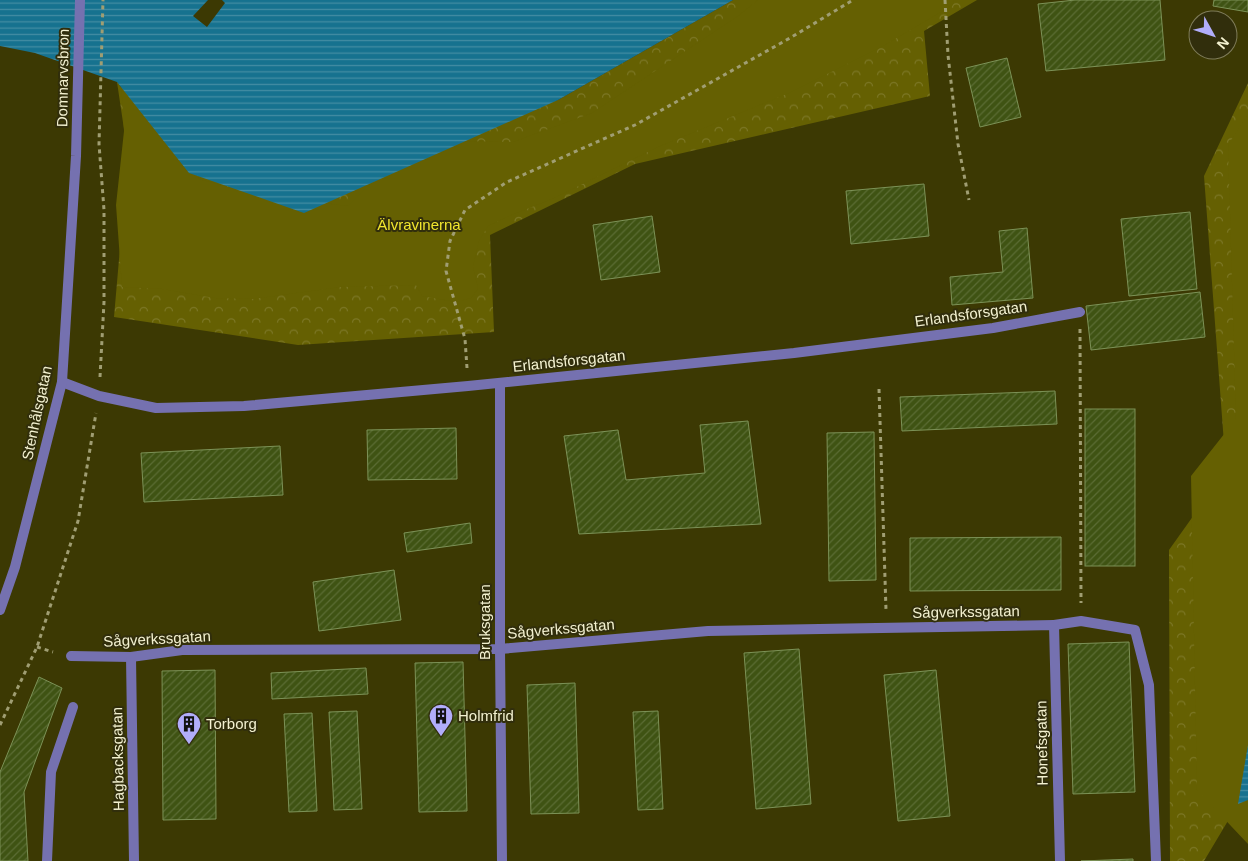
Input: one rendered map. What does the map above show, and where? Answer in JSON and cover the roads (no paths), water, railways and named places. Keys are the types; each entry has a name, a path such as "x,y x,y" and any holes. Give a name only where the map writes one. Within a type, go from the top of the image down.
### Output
{"street":[{"name":"Domnarvsbron","path":"76,156 80,0"},
{"name":"Stenhålsgatan","path":"0,610 15,567 62,382 76,156"},
{"name":"Erlandsforsgatan","path":"62,382 99,396 156,408 244,406 500,383 794,353 993,328 1080,312"},
{"name":"Bruksgatan","path":"500,383 502,861"},
{"name":"Sågverkssgatan","path":"71,656 131,657 182,650 500,649 708,631 1054,625 1081,621 1135,630 1149,685 1156,861"},
{"name":"Honefsgatan","path":"1054,625 1060,861"},
{"name":"Hagbacksgatan","path":"131,657 134,861"},
{"path":"47,861 51,772 73,707"}],"water":[{"path":"0,0 208,0 193,16 207,27 225,3 222,0 733,0 558,100 304,213 189,173 117,82 35,53 0,46"},
{"path":"1248,745 1248,800 1238,804"}],"place":[{"name":"Holmfrid","path":"441,737"},
{"name":"Torborg","path":"189,745"}],"park label":[{"name":"Älvravinerna","path":"419,225"}]}
